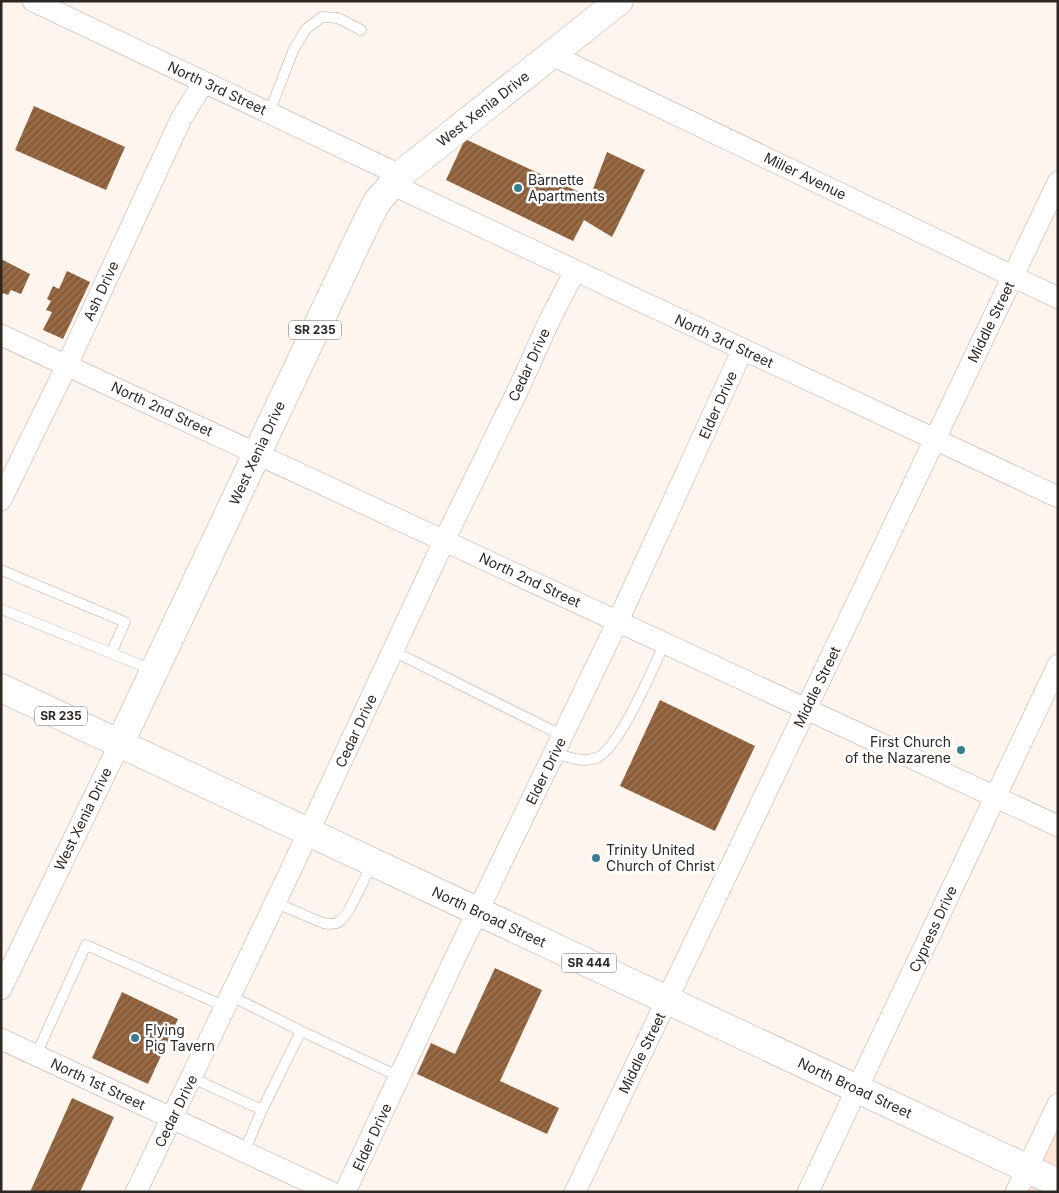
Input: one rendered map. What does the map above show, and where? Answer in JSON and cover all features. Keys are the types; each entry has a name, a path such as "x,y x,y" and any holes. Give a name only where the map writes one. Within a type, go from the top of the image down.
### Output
{"main road":[{"name":"West Xenia Drive","path":"120,744 368,218 378,202 396,180 619,1"},
{"name":"North Broad Street","path":"1,688 857,1089 1022,1180 1058,1183"}],"street":[{"name":"North 3rd Street","path":"45,4 268,113 575,270 1058,497"},
{"name":"Miller Avenue","path":"552,55 1058,298"},
{"name":"Ash Drive","path":"1,500 67,365 181,119 204,82"},
{"name":"Middle Street","path":"575,1192 1058,182"},
{"name":"Cedar Drive","path":"136,1192 276,903 444,540 575,270"},
{"name":"North 2nd Street","path":"1,334 1058,826"},
{"name":"Elder Drive","path":"346,1192 478,911 618,621 743,349"},
{"name":"Cypress Drive","path":"808,1192 1058,665"},
{"name":"West Xenia Drive","path":"1,989 120,744"},
{"name":"North 1st Street","path":"1,1039 331,1192"},
{"path":"1022,1180 1058,1104"}],"lane":[{"path":"268,113 293,51 306,29 322,17 338,18 361,30"},
{"path":"1,570 125,622 111,654"},
{"path":"1,609 154,671"},
{"path":"393,651 559,745 572,758 595,759 604,754 614,743 628,720 665,643"},
{"path":"276,903 323,923 339,923 346,914 372,863"},
{"path":"36,1055 86,945 301,1030 400,1077"},
{"path":"244,1152 301,1030"},
{"path":"192,1078 262,1110"}],"shaded area":[{"path":"1058,1124 1058,1192 1026,1192"}],"building":[{"path":"34,106 125,147 106,190 15,150"},
{"name":"Barnette Apartments","path":"465,139 590,197 607,152 645,170 612,237 584,220 573,241 446,180"},
{"path":"1,259 30,274 21,294 11,290 8,295 3,293 1,296"},
{"path":"67,271 90,282 63,339 43,330 52,312 46,310 51,301 47,299 53,286 59,289"},
{"path":"660,700 755,746 715,831 620,786"},
{"path":"495,968 542,990 500,1081 559,1108 547,1134 417,1074 431,1043 455,1054"},
{"name":"Flying Pig Tavern","path":"122,992 178,1019 148,1084 92,1058"},
{"path":"72,1098 114,1117 80,1192 30,1192"}],"place":[{"name":"Barnette Apartments","path":"518,188"},
{"name":"First Church of the Nazarene","path":"961,750"},
{"name":"Trinity United Church of Christ","path":"596,858"},
{"name":"Flying Pig Tavern","path":"135,1038"}]}
